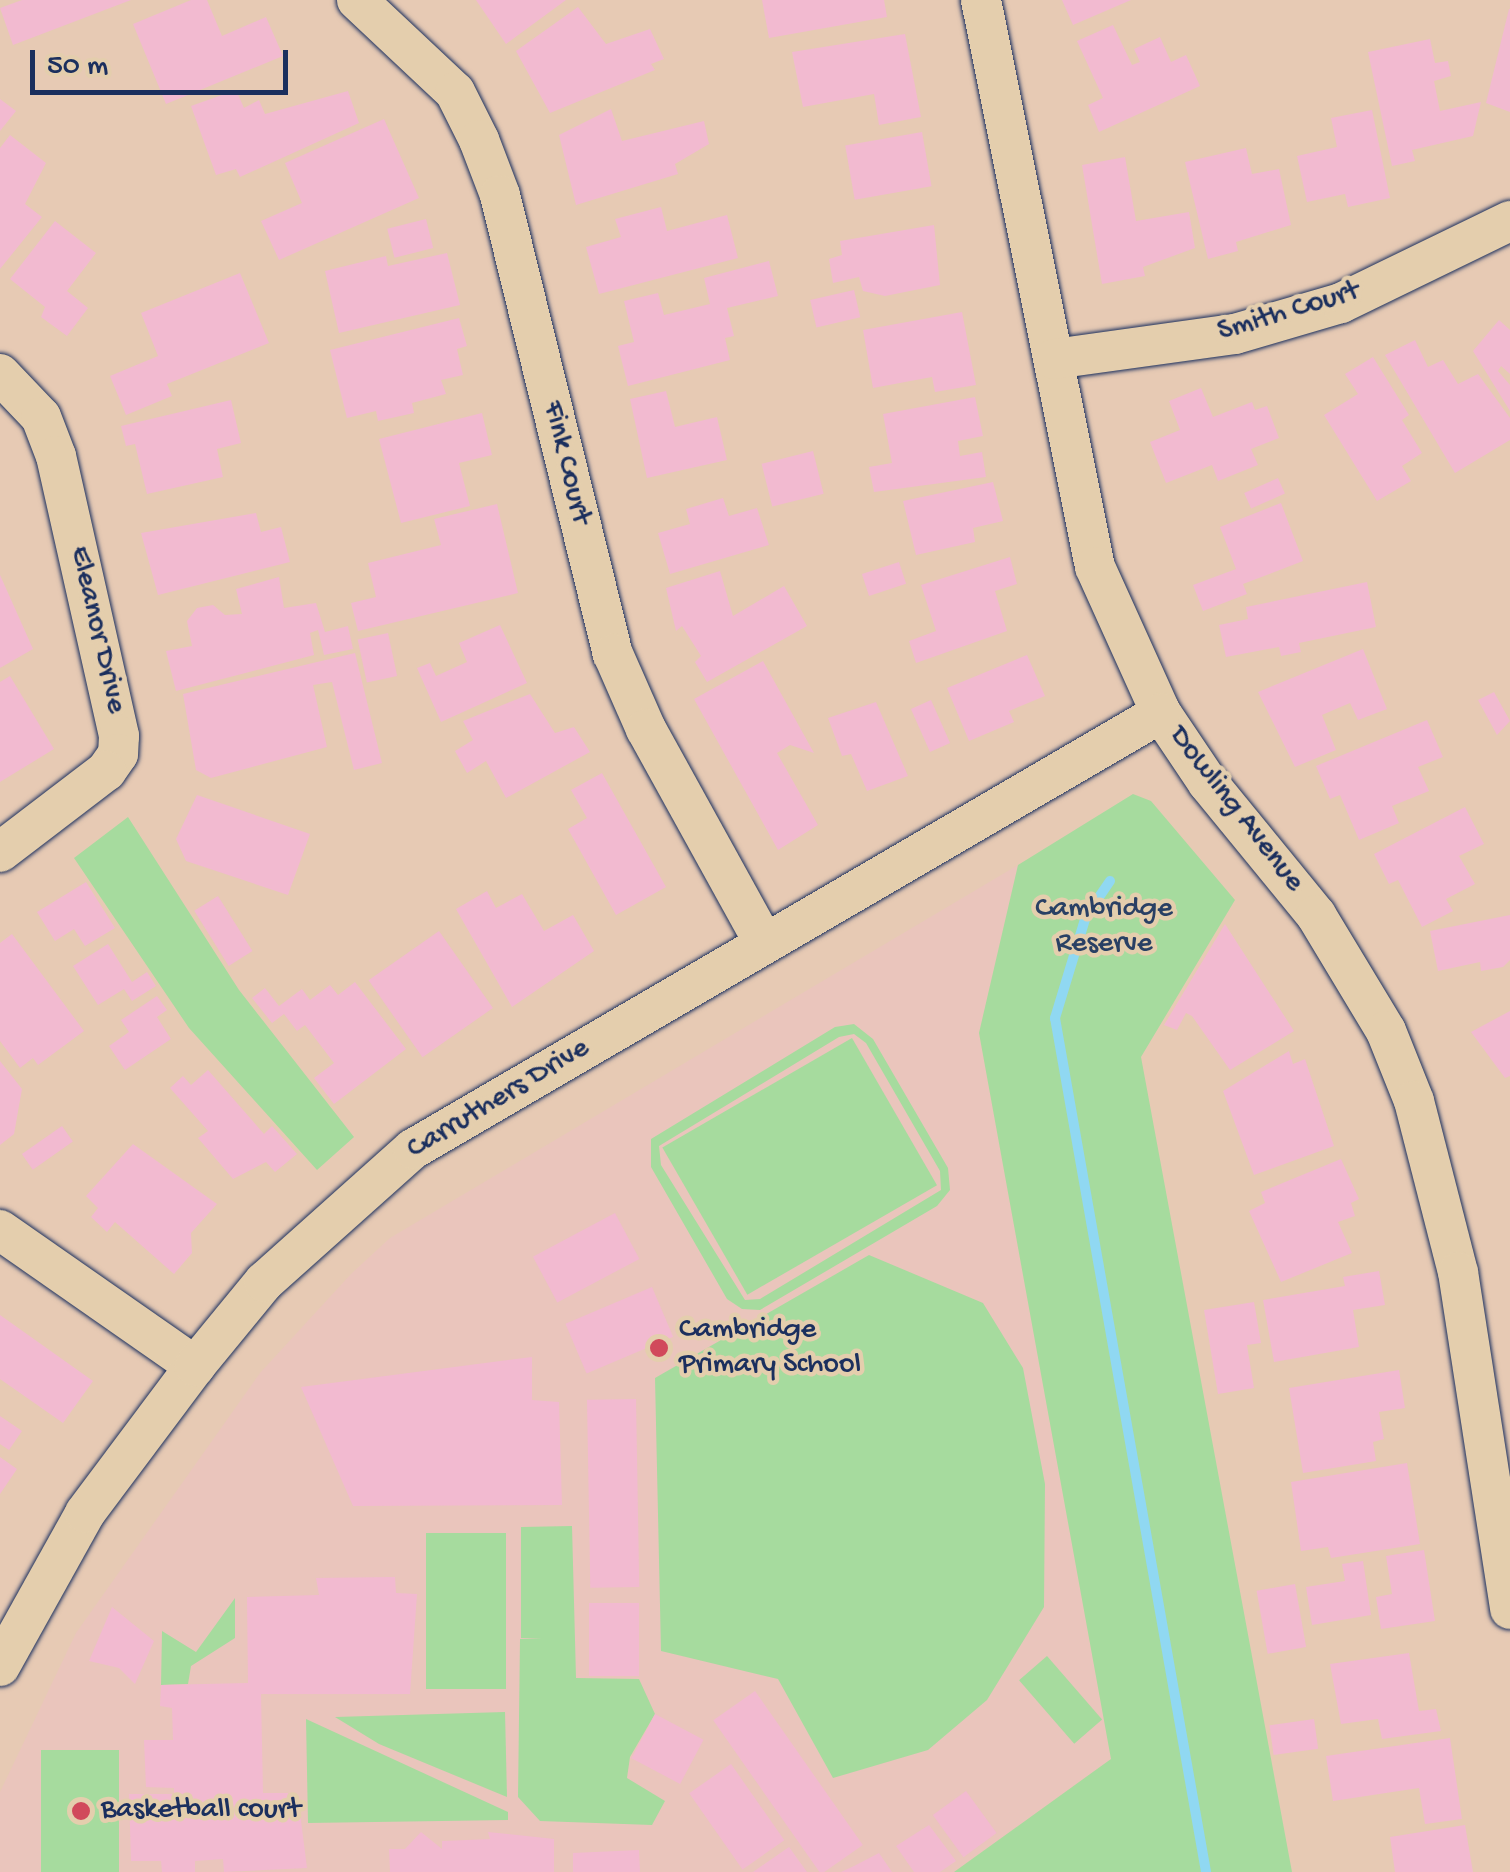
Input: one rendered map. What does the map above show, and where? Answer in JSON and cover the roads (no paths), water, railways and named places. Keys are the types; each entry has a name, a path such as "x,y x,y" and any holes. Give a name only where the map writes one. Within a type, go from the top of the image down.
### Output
{"street":[{"name":"Fink Court","path":"357,0 454,92 480,140 500,194 614,654 646,729 764,943"},
{"name":"Dowling Avenue","path":"981,0 1095,567 1161,713 1208,783 1316,914 1386,1032 1414,1101 1458,1272 1510,1609"},
{"name":"Smith Court","path":"1054,359 1235,334 1341,304 1510,221"},
{"name":"Eleanor Drive","path":"0,374 41,416 56,456 119,736 118,754 106,771 0,852"},
{"name":"Carruthers Drive","path":"0,1666 21,1617 84,1514 195,1366 264,1282 413,1149 1161,713"},
{"path":"0,1230 195,1366"}],"waterway":[{"path":"1110,881 1086,916 1055,1018 1206,1872"}],"place":[{"name":"Cambridge Primary School","path":"659,1348"},
{"name":"Basketball court","path":"81,1811"}],"park label":[{"name":"Cambridge Reserve","path":"1104,927"}]}
